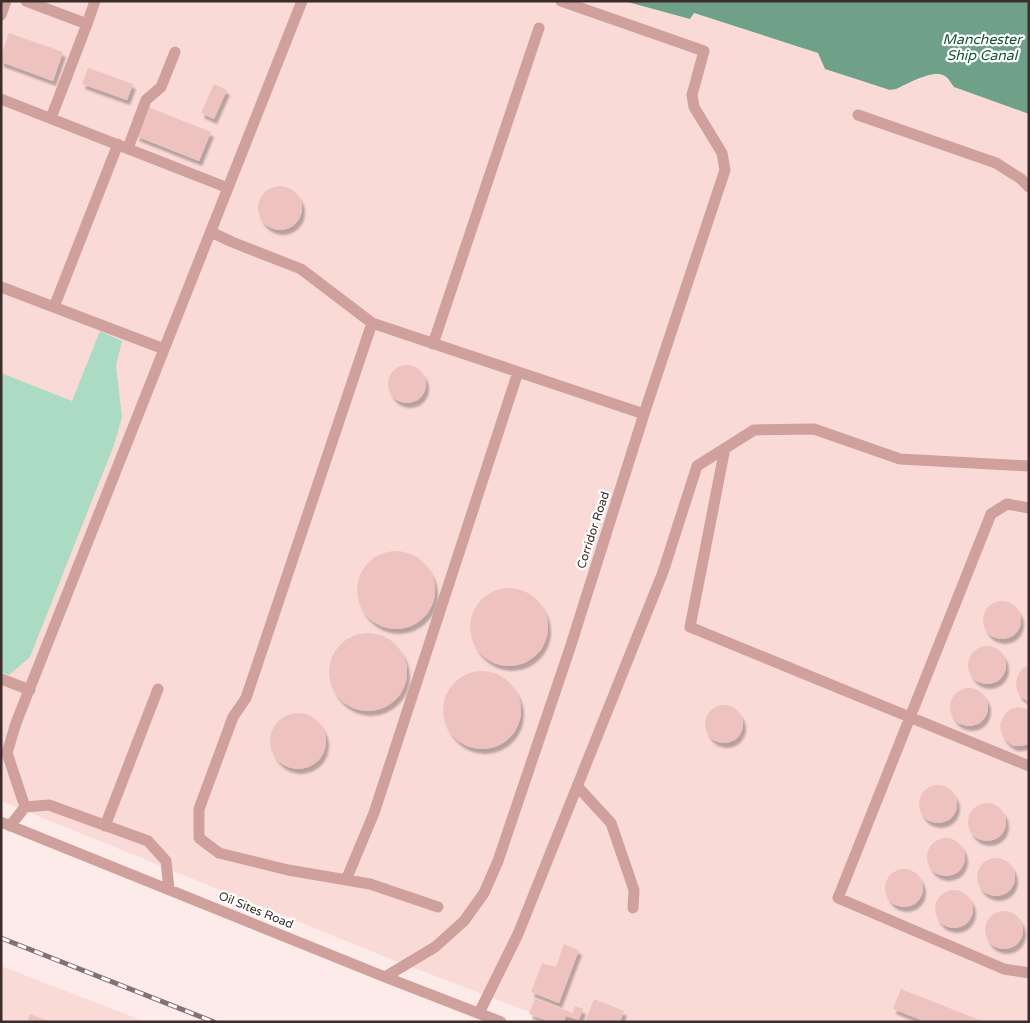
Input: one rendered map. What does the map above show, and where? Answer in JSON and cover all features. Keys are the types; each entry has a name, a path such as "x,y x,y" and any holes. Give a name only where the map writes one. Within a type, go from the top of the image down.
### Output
{"street":[{"path":"1,15 6,1"},
{"path":"26,1 87,24"},
{"path":"51,118 95,1"},
{"path":"25,807 7,753 16,723 302,1"},
{"name":"Corridor Road","path":"385,977 435,947 464,921 484,893 498,861 570,648 644,414 725,170 722,153 694,107 692,95 704,51 561,1"},
{"path":"433,344 539,28"},
{"path":"54,307 123,146 146,100 161,87 175,52"},
{"path":"1,98 228,188"},
{"path":"858,115 996,163 1021,179 1029,187"},
{"path":"210,232 301,269 372,323 644,414"},
{"path":"1,287 164,349"},
{"path":"372,323 246,698 233,717 199,810 199,838 219,852 288,870 370,884 438,907"},
{"path":"346,880 374,813 518,372"},
{"path":"479,1013 518,934 663,572 697,466 754,430 814,429 900,460 1029,466"},
{"path":"726,448 690,627 1029,766"},
{"path":"1029,508 1006,504 991,514 838,898 1004,969 1029,973"},
{"path":"1,679 30,690"},
{"path":"105,826 158,689"},
{"path":"577,786 611,823 634,890 633,908"},
{"path":"6,824 25,807 49,805 148,842 166,861 169,889"},
{"name":"Oil Sites Road","path":"6,824 501,1022"}],"shaded area":[{"path":"1,1 624,1 690,19 693,13 818,53 825,69 890,90 931,74 943,75 950,81 1029,114 1029,1022 556,1022 393,960 1,801"},
{"path":"100,331 122,341 116,366 122,417 114,445 30,657 9,675 1,672 1,373 72,401"},
{"path":"1,966 146,1022 1,1022"}],"water":[{"name":"Manchester Ship Canal","path":"624,1 1029,1 1029,114 954,87 943,75 932,74 890,90 825,69 818,53 694,13 690,19"}],"building":[{"path":"9,33 63,52 53,81 1,62 1,55"},
{"path":"88,68 133,84 127,100 82,84"},
{"path":"214,84 227,90 214,119 201,113"},
{"path":"148,107 211,132 199,161 136,136"},
{"path":"276,186 284,186 296,192 302,208 296,224 284,230 276,230 264,224 258,212 258,204 264,192"},
{"path":"407,365 421,370 426,384 421,398 407,403 393,398 388,384 393,370"},
{"path":"396,551 411,554 424,562 432,575 435,590 432,605 424,618 411,626 396,629 381,626 368,618 360,605 357,590 360,575 368,562 381,554"},
{"path":"509,588 524,591 537,599 545,612 548,627 545,642 537,655 524,663 509,666 494,663 481,655 473,642 470,627 473,612 481,599 494,591"},
{"path":"1002,601 1016,606 1021,620 1016,634 1002,639 988,634 983,620 988,606"},
{"path":"368,633 383,636 396,644 404,657 407,672 404,687 396,700 383,708 368,711 353,708 340,700 332,687 329,672 332,657 340,644 353,636"},
{"path":"987,646 1001,651 1006,665 1001,679 987,684 973,679 968,665 973,651"},
{"path":"1029,665 1029,702 1020,696 1016,684 1019,673"},
{"path":"482,671 497,674 510,682 518,695 521,710 518,725 510,738 497,746 482,749 467,746 454,738 446,725 443,710 446,695 454,682 467,674"},
{"path":"969,688 983,693 988,707 983,721 969,726 955,721 950,707 955,693"},
{"path":"724,705 738,710 743,724 738,738 724,743 710,738 705,724 710,710"},
{"path":"1018,707 1029,710 1029,744 1014,746 1004,738 1000,725 1006,713"},
{"path":"298,713 309,715 318,721 324,730 326,741 324,752 318,761 309,767 298,769 287,767 278,761 272,752 270,741 272,730 278,721 287,715"},
{"path":"938,785 952,790 957,804 952,818 938,823 924,818 919,804 924,790"},
{"path":"987,803 1001,808 1006,822 1001,836 987,841 973,836 968,822 973,808"},
{"path":"946,838 960,843 965,857 960,871 946,876 932,871 927,857 932,843"},
{"path":"996,858 1010,863 1015,877 1010,891 996,896 982,891 977,877 982,863"},
{"path":"904,869 918,874 923,888 918,902 904,907 890,902 885,888 890,874"},
{"path":"954,890 968,895 973,909 968,923 954,928 940,923 935,909 940,895"},
{"path":"1004,911 1018,916 1023,930 1018,944 1004,949 990,944 985,930 990,916"},
{"path":"564,944 579,950 559,1003 531,992 542,963 556,967"},
{"path":"901,989 985,1022 921,1022 921,1020 893,1009"},
{"path":"535,999 573,1013 575,1006 583,1009 579,1020 566,1016 564,1022 551,1022 529,1014"},
{"path":"594,999 624,1011 620,1022 585,1022"},
{"path":"30,1014 51,1022 27,1022"}],"railway":[{"path":"1,938 214,1022"}]}
